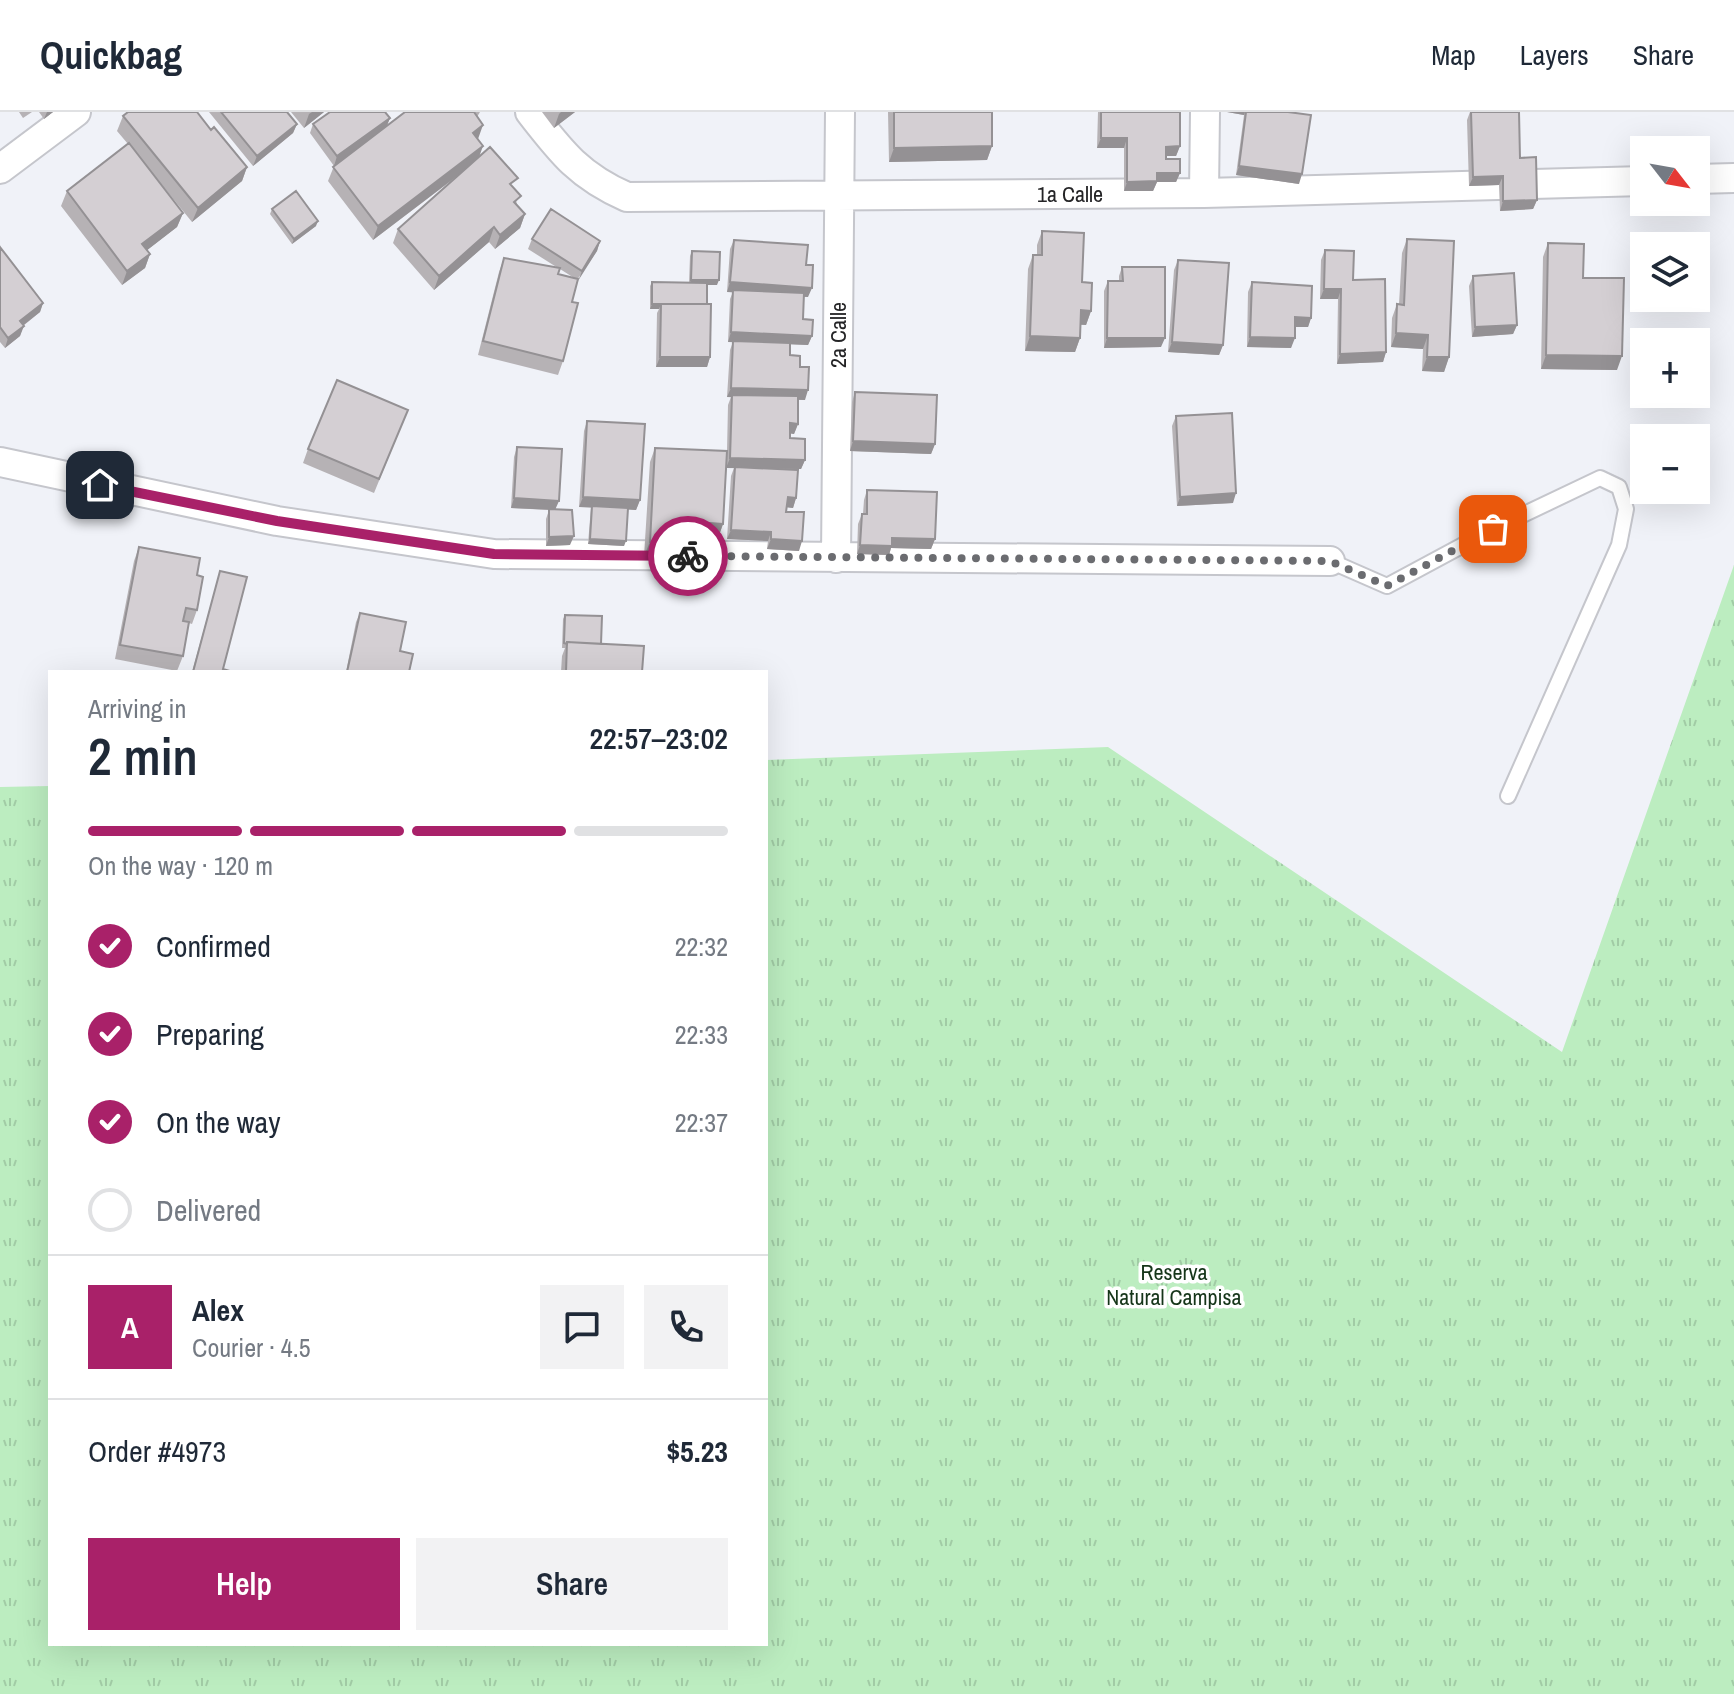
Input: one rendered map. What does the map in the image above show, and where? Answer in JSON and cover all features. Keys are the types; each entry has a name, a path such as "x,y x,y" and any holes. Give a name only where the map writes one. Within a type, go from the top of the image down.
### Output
{"street":[{"path":"0,169 76,112"},
{"name":"1a Calle","path":"530,112 569,162 602,186 627,197 1204,193 1630,181"},
{"name":"2a Calle","path":"836,558 840,112"},
{"path":"1204,193 1205,112"},
{"path":"1710,179 1734,178"},
{"path":"0,462 277,521 494,554 1330,561"}],"lane":[{"path":"1330,561 1387,586 1493,529 1600,478 1619,487 1626,509 1619,545 1508,796"}],"green space":[{"name":"Reserva Natural Campisa","path":"1734,565 1734,1694 0,1694 0,787 48,786 48,1646 768,1646 768,760 1108,747 1562,1052"}],"building":[{"path":"128,112 197,112 211,130 214,127 247,167 198,208 123,116"},
{"path":"221,112 287,112 297,124 257,156"},
{"path":"330,112 385,112 390,118 337,156 313,124"},
{"path":"405,112 474,112 483,125 473,133 483,146 378,226 333,167"},
{"path":"894,112 992,112 992,146 894,148"},
{"path":"1101,112 1180,112 1180,146 1166,147 1166,159 1180,159 1180,173 1157,173 1157,181 1127,182 1127,138 1101,138"},
{"path":"1246,112 1311,115 1302,174 1239,166"},
{"path":"1471,112 1519,112 1520,158 1536,157 1537,200 1503,201 1503,176 1473,177"},
{"path":"129,143 183,213 142,244 150,254 127,271 67,191"},
{"path":"490,147 518,178 510,184 521,196 514,202 525,214 500,235 494,227 439,276 398,229"},
{"path":"296,191 318,221 294,239 272,209"},
{"path":"551,209 600,241 582,271 532,239"},
{"path":"1042,231 1084,233 1082,282 1092,283 1091,311 1081,310 1080,338 1030,336 1033,255 1042,255"},
{"path":"1407,239 1454,241 1449,357 1427,357 1428,335 1396,333 1397,304 1404,305"},
{"path":"734,240 808,245 806,265 813,265 812,288 730,282"},
{"path":"1548,243 1584,244 1583,278 1624,278 1622,356 1546,355"},
{"path":"0,247 43,303 20,321 24,326 8,338 0,327"},
{"path":"1325,250 1354,251 1353,280 1385,279 1386,352 1340,354 1341,289 1324,289"},
{"path":"692,251 720,252 719,280 691,280"},
{"path":"504,258 560,268 558,274 578,279 572,302 578,303 563,361 483,341"},
{"path":"1178,260 1229,263 1223,345 1172,342"},
{"path":"1122,267 1165,267 1165,338 1107,338 1108,281 1123,281"},
{"path":"1514,273 1517,325 1475,327 1473,276"},
{"path":"652,282 707,283 707,304 652,304"},
{"path":"1252,282 1312,286 1311,318 1295,317 1295,338 1250,337"},
{"path":"733,290 804,293 803,319 813,320 812,336 731,332"},
{"path":"661,304 711,304 710,357 660,357"},
{"path":"733,341 790,343 790,355 800,356 800,367 809,367 808,390 731,388"},
{"path":"337,380 408,410 379,479 308,449"},
{"path":"855,392 937,395 935,444 853,441"},
{"path":"732,395 798,396 798,424 790,423 790,438 805,439 805,460 730,458"},
{"path":"1232,413 1236,493 1180,497 1176,416"},
{"path":"587,421 645,424 640,500 583,497"},
{"path":"517,447 562,449 559,501 514,498"},
{"path":"655,448 727,451 723,524 683,521 682,544 650,542"},
{"path":"735,467 798,470 796,498 788,497 786,512 804,512 802,541 771,539 771,532 731,530"},
{"path":"867,490 937,492 935,539 892,538 892,546 860,545 862,514 867,514"},
{"path":"592,506 628,508 626,541 590,539"},
{"path":"549,509 572,510 574,536 549,537"},
{"path":"139,547 200,558 197,575 203,577 197,610 186,608 183,621 189,622 183,656 120,645"},
{"path":"220,571 247,577 223,669 226,670 194,670"},
{"path":"360,613 406,622 400,651 413,654 409,670 347,670"},
{"path":"565,615 602,616 601,644 564,643"},
{"path":"567,642 644,646 642,670 566,670"}],"way so far":[{"path":"688,556 1330,561 1387,586 1493,529"}],"route":[{"path":"100,485 277,521 494,554 688,556"}]}
